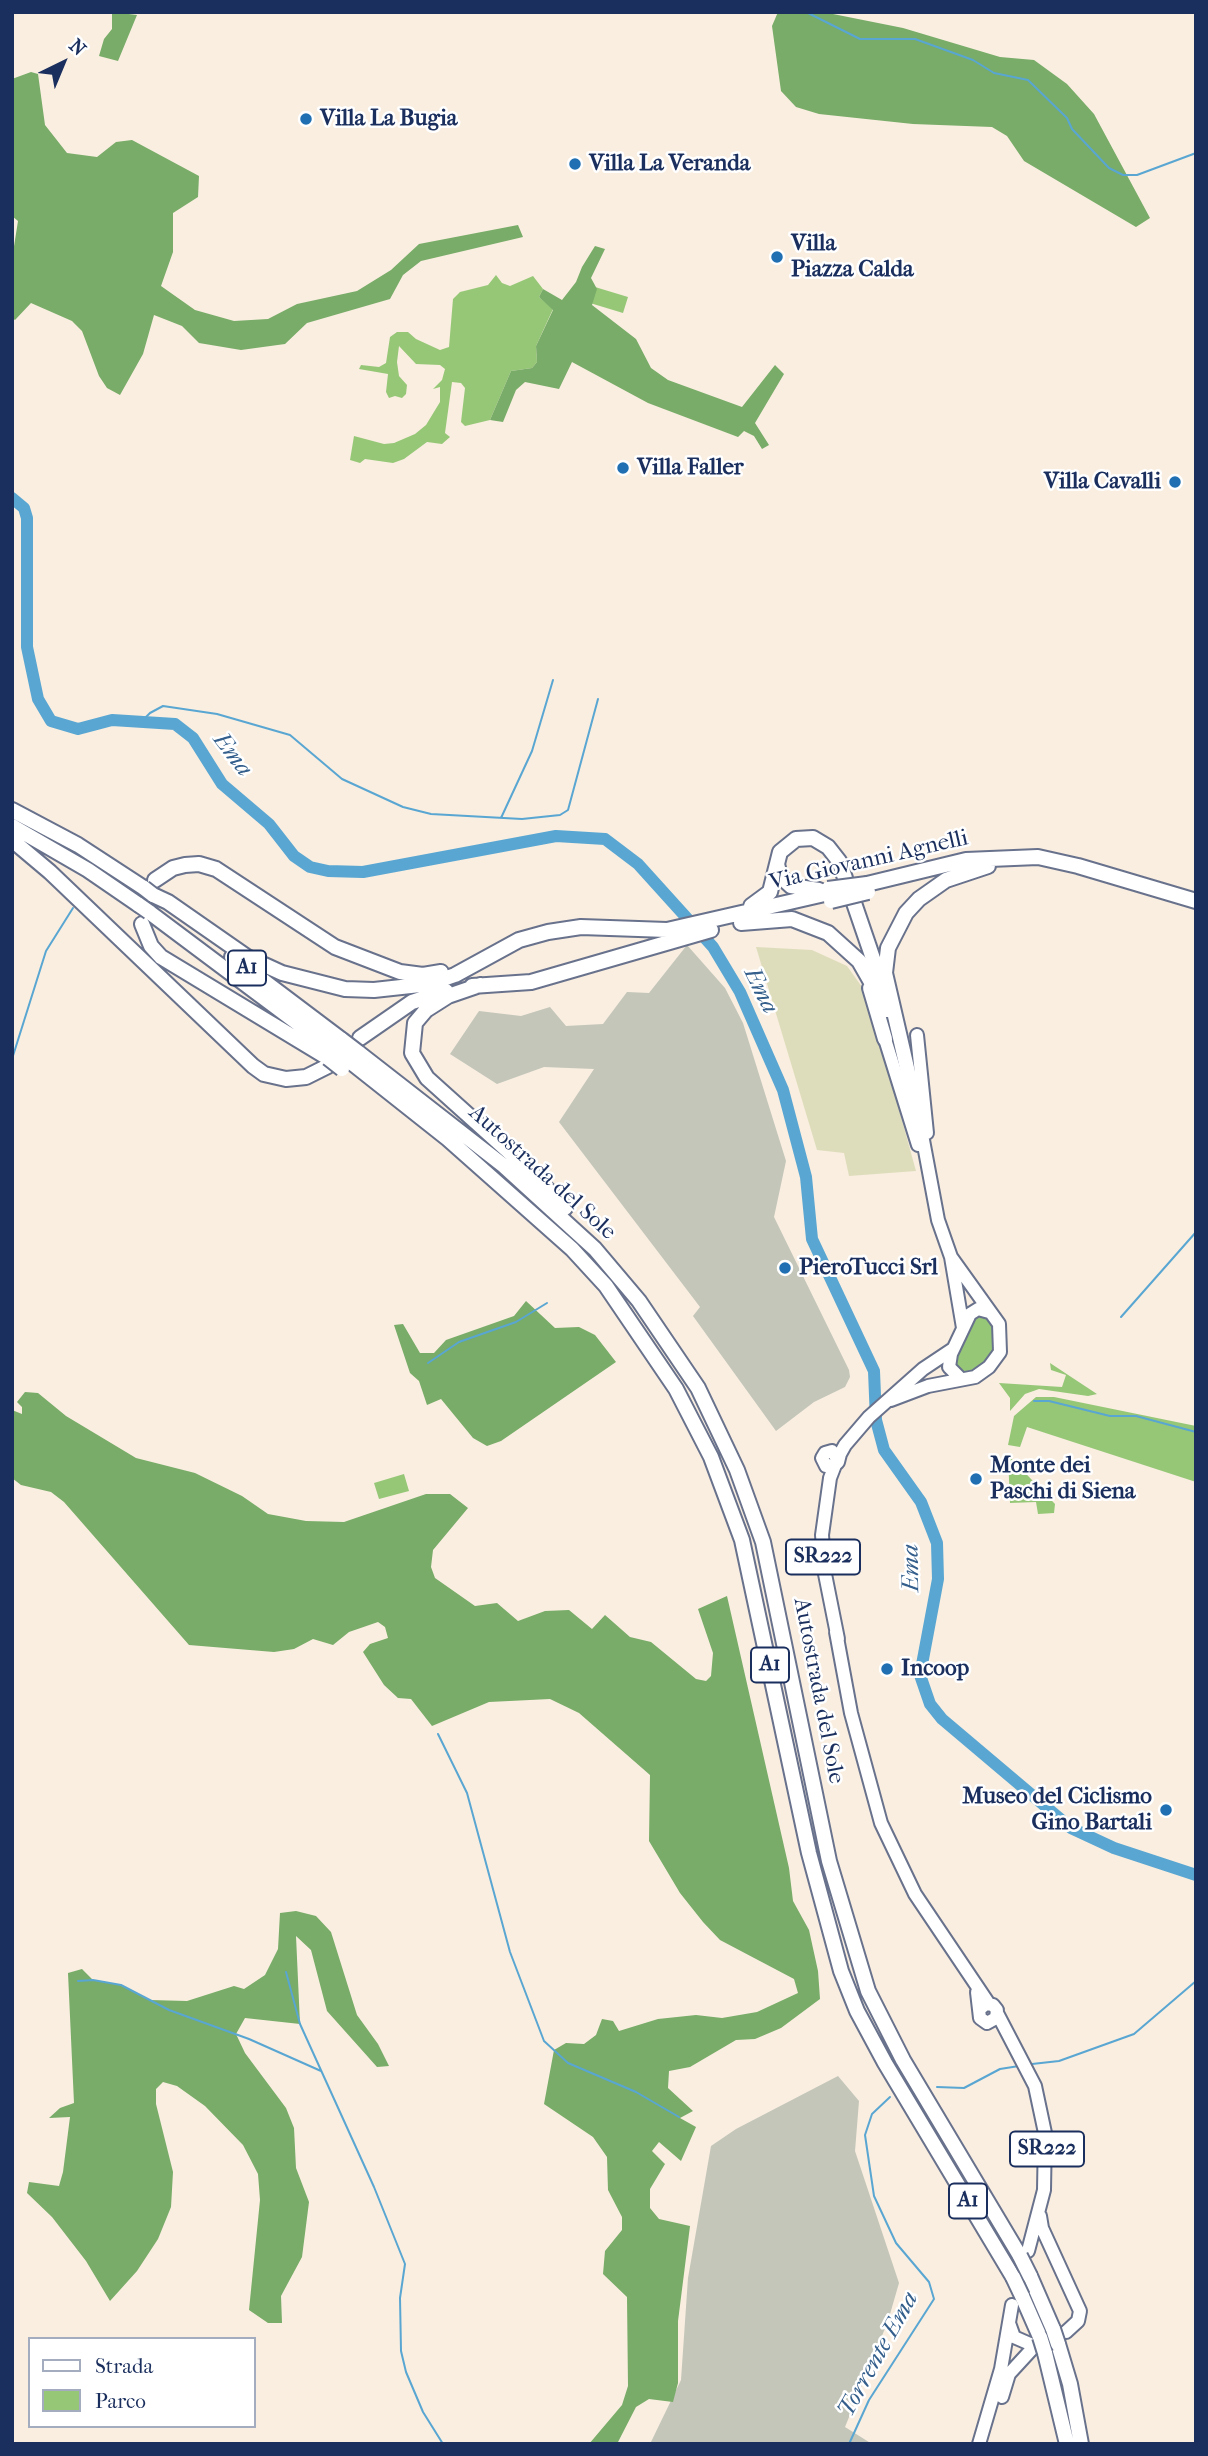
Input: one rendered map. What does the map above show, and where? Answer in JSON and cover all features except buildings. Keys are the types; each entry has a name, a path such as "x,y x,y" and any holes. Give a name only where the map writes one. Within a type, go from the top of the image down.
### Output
{"highway":[{"name":"Autostrada del Sole","path":"12,810 151,888 343,1055 448,1139 562,1240 606,1286 676,1389 711,1457 742,1540 824,1914 857,2011 921,2125 1013,2277 1017,2301 1037,2346 1066,2444"},
{"name":"Autostrada del Sole","path":"12,826 79,864 143,914 343,1055 439,1113 557,1212 617,1273 678,1355 718,1427 763,1542 780,1611 828,1861 868,1991 902,2060 938,2121 1026,2253 1030,2276 1059,2335 1081,2444"},
{"path":"716,923 767,897 773,886 777,862 790,842 813,838 822,842 836,855 845,878"},
{"path":"12,840 259,1071 275,1077 306,1077 343,1055 412,1002 437,993 480,985"},
{"name":"Via Giovanni Agnelli","path":"867,888 966,860 1036,862 1061,865 1196,901"},
{"path":"777,862 780,876 791,886 802,890 829,894 867,888"},
{"name":"Via Giovanni Agnelli","path":"867,888 988,866 1036,862"},
{"path":"199,864 216,869 335,947 400,972 423,975 486,959 455,975 418,987 345,989 282,973 247,957 151,888 173,868 199,864"},
{"name":"Via Giovanni Agnelli","path":"1061,865 1196,910"},
{"path":"891,1034 892,1013 885,961 892,937 906,913 919,899 946,880 988,866"},
{"name":"Via Giovanni Agnelli","path":"480,985 531,982 669,935 829,894"},
{"name":"Via Giovanni Agnelli","path":"716,923 741,923 829,894"},
{"path":"853,903 892,1013"},
{"path":"143,914 150,946 161,957 343,1055"},
{"path":"741,923 792,919 801,921 828,933 853,955 867,973 891,1034 922,1137"},
{"name":"Via Giovanni Agnelli","path":"486,959 519,940 581,927 669,935"},
{"path":"480,985 440,1000 415,1023 412,1054 419,1069 527,1168 607,1251 659,1317 678,1355"}],"main road":[{"path":"891,1034 890,1053 920,1150 922,1137"},
{"path":"917,1035 928,1131 927,1136 922,1137"},
{"path":"922,1137 934,1202 951,1257 963,1328"},
{"path":"891,1400 979,1375 1000,1352 1000,1329 951,1257"},
{"path":"961,1379 949,1367 953,1349 972,1312 978,1309 989,1312"},
{"path":"891,1400 923,1369 953,1349"},
{"name":"SR222","path":"891,1400 873,1414 832,1460 822,1524 825,1574 851,1713 877,1807 926,1909 1017,2050 1035,2086 1047,2150 1040,2212 1026,2253"},
{"name":"SR222","path":"1040,2212 1042,2228 1058,2257 1080,2311 1078,2321 1059,2335"},
{"path":"1026,2253 1041,2246 1058,2257"},
{"path":"979,2444 1001,2369 1009,2319 1017,2301"},
{"path":"987,2444 1010,2374 1037,2346 1014,2337 1009,2319"}],"shaded area":[{"path":"687,945 725,988 743,1023 786,1161 774,1217 849,1370 850,1377 845,1387 814,1402 776,1431 693,1316 700,1307 559,1122 594,1069 544,1067 497,1084 450,1054 479,1011 521,1016 550,1007 566,1026 603,1024 627,992 649,993"},
{"path":"756,947 812,950 847,966 867,994 916,1171 849,1176 844,1153 817,1150"},
{"path":"838,2076 859,2101 855,2151 899,2283 888,2321 845,2427 872,2444 650,2444 681,2380 688,2278 711,2146 736,2129"}],"green space":[{"path":"112,12 137,15 118,61 99,56 104,39 112,29"},
{"path":"778,12 823,12 903,28 1000,57 1034,60 1067,84 1094,114 1150,218 1136,227 1024,161 1007,136 992,127 913,124 819,114 796,107 781,91 772,26"},
{"path":"31,72 38,74 45,125 67,153 97,157 116,142 132,140 199,176 198,197 173,213 173,252 161,286 195,310 234,321 268,319 297,304 357,291 391,270 419,244 518,225 523,237 421,261 403,275 390,299 307,323 285,344 241,350 199,343 182,326 154,315 143,354 120,395 107,388 99,376 82,331 72,321 31,303 15,320 12,318 12,259 18,221 12,216 12,79"},
{"path":"595,246 605,249 591,278 597,289 592,305 636,339 651,368 668,380 742,407 775,365 784,374 755,423 769,445 762,449 754,436 744,431 738,437 648,403 572,362 559,389 525,382 516,390 503,422 490,420 511,371 532,368 537,362 536,346 553,310 539,297 543,289 562,300 576,282"},
{"path":"496,275 502,283 510,286 533,276 543,289 539,297 553,309 536,346 537,362 532,368 511,371 490,420 465,426 461,422 465,388 461,383 452,382 445,433 450,437 442,444 427,442 404,459 393,463 365,459 360,463 350,460 354,436 384,444 394,443 415,434 426,425 440,402 440,387 433,389 442,380 445,369 440,365 416,364 399,346 399,376 407,385 406,394 402,398 389,398 386,392 388,374 359,369 361,365 379,367 386,363 390,337 397,332 408,332 416,339 440,350 449,347 453,299 460,292 488,285"},
{"path":"595,287 628,297 623,313 590,303"},
{"path":"526,1301 555,1328 579,1327 595,1335 616,1362 501,1441 487,1446 473,1438 441,1399 427,1405 419,1381 410,1373 394,1325 403,1324 420,1353 434,1353 446,1340 514,1316"},
{"path":"980,1313 993,1321 997,1348 989,1363 967,1375 954,1371 954,1355 969,1321"},
{"path":"1050,1363 1097,1394 1088,1396 1039,1389 1025,1394 1010,1411 1010,1398 999,1383 1062,1387 1066,1375 1051,1370"},
{"path":"25,1392 38,1393 66,1416 136,1458 195,1473 242,1496 268,1514 306,1521 344,1522 426,1494 450,1494 468,1508 433,1550 431,1567 435,1578 475,1606 497,1603 518,1621 545,1611 569,1610 592,1629 605,1615 630,1637 651,1642 696,1679 706,1681 711,1676 713,1653 698,1609 727,1596 789,1868 793,1901 809,1930 818,1971 820,1999 781,2028 755,2039 736,2040 690,2067 669,2071 668,2088 693,2111 680,2118 696,2127 681,2161 659,2142 652,2151 665,2164 650,2189 650,2208 659,2219 690,2226 678,2321 678,2383 673,2402 649,2399 636,2407 617,2444 589,2444 622,2405 628,2386 627,2297 603,2274 605,2251 622,2230 622,2217 608,2190 607,2157 593,2137 544,2104 554,2050 566,2043 584,2044 596,2035 602,2019 613,2021 619,2031 658,2019 696,2015 722,2018 757,2012 798,1993 794,1979 720,1940 703,1922 680,1893 649,1841 650,1775 579,1713 550,1699 489,1702 432,1726 411,1699 398,1698 384,1685 363,1652 370,1644 388,1638 385,1627 378,1622 349,1632 333,1645 313,1639 294,1649 274,1652 189,1645 64,1502 51,1492 21,1485 12,1478 12,1410 22,1414 22,1407 17,1402"},
{"path":"1036,1397 1054,1397 1196,1426 1196,1482 1027,1427 1020,1447 1008,1445 1014,1416"},
{"path":"1008,1455 1055,1504 1054,1513 1038,1514 1036,1502 1010,1503"},
{"path":"404,1474 409,1491 379,1499 374,1483"},
{"path":"296,1911 316,1916 331,1932 357,2015 378,2044 389,2066 377,2067 327,2011 311,1950 296,1936 300,2024 245,2018 236,2034 245,2053 286,2108 294,2128 296,2168 309,2202 302,2257 281,2296 282,2323 268,2323 249,2310 260,2200 258,2174 243,2145 205,2106 177,2086 163,2082 156,2089 156,2104 173,2172 171,2207 158,2239 137,2271 110,2301 86,2261 52,2217 27,2193 29,2182 59,2186 63,2172 70,2117 49,2118 60,2108 74,2103 68,1973 82,1969 93,1980 121,1985 150,2000 187,2001 234,1986 244,1989 265,1975 278,1949 280,1913"}],"waterway":[{"path":"806,12 860,39 915,39 973,60 994,73 1028,80 1067,118 1072,129 1109,168 1123,175 1137,175 1196,153"},
{"name":"Ema","path":"12,498 24,508 27,518 27,647 38,699 51,721 78,729 112,720 175,724 193,738 222,784 269,824 294,856 310,867 328,871 363,872 556,836 605,839 638,864 713,947 740,992 783,1090 806,1177 812,1239 874,1371 876,1420 884,1450 921,1502 937,1543 938,1579 920,1675 930,1704 942,1719 1071,1828 1114,1848 1196,1875"},
{"path":"501,818 532,751 553,680"},
{"path":"140,723 163,706 217,714 290,735 342,779 403,807 431,814 522,819 560,815 568,810 598,699"},
{"path":"12,1059 46,951 73,908"},
{"path":"1121,1317 1196,1232"},
{"path":"428,1363 459,1342 516,1322 547,1303"},
{"path":"1034,1401 1049,1401 1110,1416 1136,1416 1196,1432"},
{"path":"438,1734 467,1793 510,1952 544,2041 568,2063 636,2092 679,2117"},
{"path":"286,1972 300,2024 374,2187 405,2264 400,2298 401,2351 406,2372 423,2412 443,2444"},
{"path":"78,1981 93,1980 121,1985 169,2010 249,2039 321,2071"},
{"name":"Torrente Ema","path":"1032,2064 1059,2061 1134,2034 1196,1981"},
{"name":"Torrente Ema","path":"937,2087 964,2088 1000,2069 1019,2066"},
{"name":"Torrente Ema","path":"849,2444 869,2400 934,2299 929,2282 896,2243 874,2196 865,2135 872,2114 890,2097"}],"place":[{"name":"Villa La Bugia","path":"306,119"},
{"name":"Villa La Veranda","path":"575,164"},
{"name":"Villa Piazza Calda","path":"777,257"},
{"name":"Villa Faller","path":"623,468"},
{"name":"Villa Cavalli","path":"1175,482"},
{"name":"PieroTucci Srl","path":"785,1268"},
{"name":"Monte dei Paschi di Siena","path":"976,1479"},
{"name":"Incoop","path":"887,1669"},
{"name":"Museo del Ciclismo Gino Bartali","path":"1166,1810"}]}
